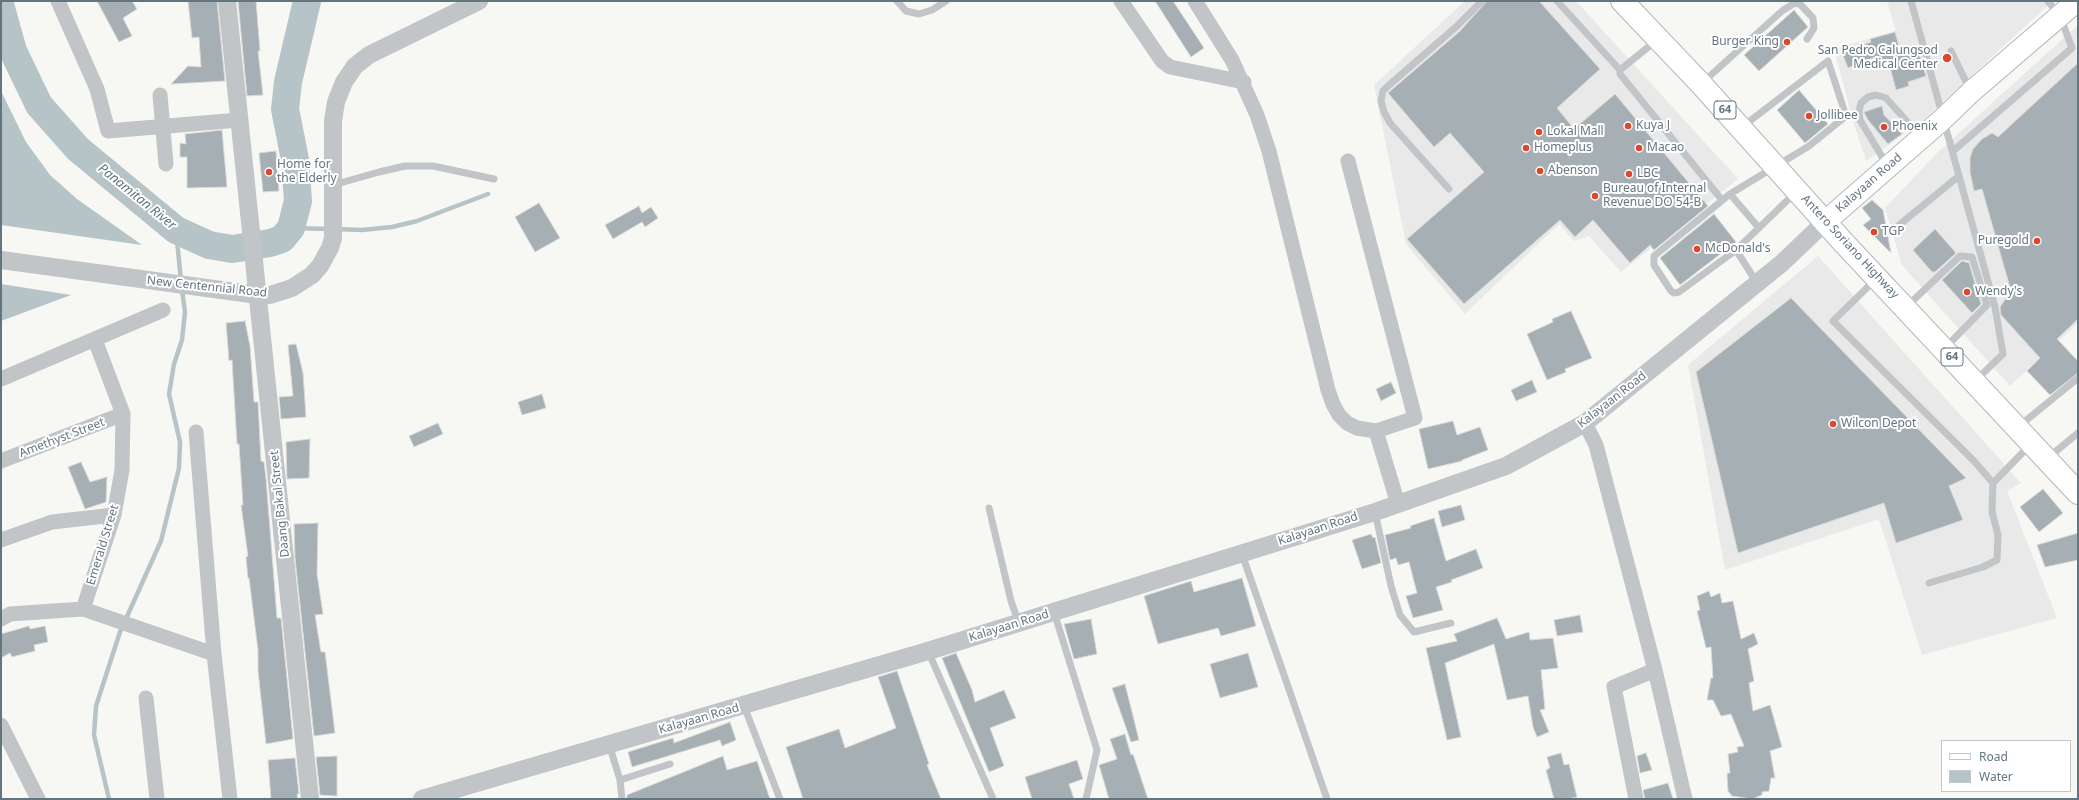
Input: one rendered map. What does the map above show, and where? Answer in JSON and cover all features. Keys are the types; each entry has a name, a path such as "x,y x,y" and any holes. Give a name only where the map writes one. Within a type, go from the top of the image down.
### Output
{"main road":[{"name":"Antero Soriano Highway","path":"1622,1 1657,40 1701,84 1825,222 1906,307 2016,428 2078,492"},
{"name":"Kalayaan Road","path":"1825,222 1922,138 2064,6"}],"street":[{"path":"58,1 97,89 108,131 239,120"},
{"name":"Daang Bakal Street","path":"227,1 310,799"},
{"name":"New Centennial Road","path":"1,260 258,295 281,292 302,282 320,266 326,256 333,230 334,121 336,102 344,82 355,66 369,55 388,44 479,1"},
{"path":"1121,1 1162,61 1170,67 1244,82"},
{"path":"1195,1 1213,28 1244,82 1257,115 1269,151 1328,390 1333,404 1347,423 1357,428 1376,431 1415,418 1348,162"},
{"path":"160,95 166,164"},
{"name":"Kalayaan Road","path":"422,799 928,651 1375,512 1506,466 1585,423 1757,283 1825,222"},
{"path":"1,379 163,310"},
{"name":"Emerald Street","path":"88,610 114,515 122,470 123,414 95,340"},
{"name":"Amethyst Street","path":"1,461 123,414"},
{"path":"1585,423 1596,445 1655,670 1685,799"},
{"path":"1376,431 1398,504"},
{"path":"196,432 214,654 230,799"},
{"path":"1,540 52,522 114,515"},
{"path":"1,619 10,614 88,610 214,654"},
{"path":"1636,799 1614,687 1655,670"},
{"path":"146,698 157,799"},
{"path":"1,725 34,797"}],"lane":[{"path":"897,1 906,11 920,14 932,10 946,1"},
{"path":"1449,189 1390,123 1384,112 1381,101 1384,91 1388,86 1456,27 1482,1"},
{"path":"1557,1 1620,70 1622,77 1636,95 1722,200"},
{"path":"1911,1 1995,307 2004,354 1974,381"},
{"path":"1701,84 1782,11 1793,4 1799,3 1813,18 1814,28 1807,39"},
{"path":"1953,151 2072,48 2064,6"},
{"path":"1620,70 1657,40"},
{"path":"1951,51 1971,92"},
{"path":"1741,128 1828,61 1846,116 1809,146 1777,167 1730,194 1654,256 1654,265 1671,290 1677,293 1736,250 1797,190"},
{"path":"1888,167 1860,120 1859,111 1861,103 1868,97 1876,95 1886,98 1922,138"},
{"path":"333,186 405,166 434,166 494,179"},
{"path":"1899,225 1959,176"},
{"path":"1730,194 1759,228"},
{"path":"1736,250 1757,283"},
{"path":"1906,307 1960,256 1972,257 1987,306 1944,349"},
{"path":"1878,277 1833,321 1974,462 1993,483"},
{"path":"2016,428 2078,378"},
{"path":"2047,459 2078,433"},
{"path":"1929,583 1983,568 1997,560 1998,535 1992,512 1993,483 2031,444"},
{"path":"990,508 1011,601 1019,623"},
{"path":"1375,512 1391,586 1400,615 1414,632 1451,623"},
{"path":"1242,554 1327,799"},
{"path":"1054,612 1097,750 1086,799"},
{"path":"928,651 993,799"},
{"path":"743,706 780,799"},
{"path":"609,744 620,780 622,799"},
{"path":"620,780 670,764"}],"shaded area":[{"name":"Lokal Mall","path":"1465,1 1576,1 1738,179 1621,272 1589,236 1574,241 1559,224 1465,314 1406,244 1374,85"},
{"path":"1887,1 2053,1 1921,122 1866,161 1854,124 1834,49 1896,31"},
{"path":"2078,25 2078,323 2010,386 1902,265 1885,208 1937,153"},
{"name":"Wilcon Depot","path":"1818,256 2021,483 2007,491 2057,618 1922,655 1879,519 1725,570 1688,365"}],"water":[{"path":"1,91 26,142 50,175 77,199 142,245 1,225"},
{"path":"1,284 71,295 1,321"}],"building":[{"path":"97,1 132,1 137,9 123,18 132,36 119,42"},
{"path":"188,1 217,1 225,81 171,84 188,66 201,67 199,37 192,38"},
{"path":"238,1 256,1 260,51 258,51 263,95 247,96"},
{"path":"1155,1 1173,1 1204,48 1191,57"},
{"name":"Lokal Mall","path":"1487,1 1539,1 1600,69 1557,108 1574,129 1615,94 1708,206 1654,250 1650,245 1630,263 1593,220 1575,237 1560,220 1464,304 1407,239 1484,172 1450,133 1434,147 1388,93 1460,31"},
{"path":"1794,10 1808,27 1759,71 1744,55"},
{"path":"1895,32 1900,50 1916,45 1926,76 1908,82 1909,86 1896,90 1888,59 1876,62 1875,57 1848,68 1842,53 1871,42 1870,39"},
{"name":"Puregold","path":"2078,63 2078,319 2057,339 2078,361 2078,373 2050,395 2027,371 2040,358 2001,315 2000,307 2011,291 1982,189 1974,191 1970,172 1970,158 1973,149 1982,139 1992,133 1998,137"},
{"path":"1799,90 1828,124 1805,143 1777,110"},
{"name":"Phoenix","path":"1882,106 1884,115 1902,134 1888,144 1868,120 1864,112"},
{"path":"222,130 227,187 187,188 187,157 180,157 180,143 186,144 185,134"},
{"name":"Home for the Elderly","path":"276,151 279,191 263,192 259,153"},
{"path":"1872,200 1883,210 1891,253 1863,225 1871,219 1862,208"},
{"path":"539,203 560,238 535,252 515,217"},
{"path":"639,206 642,213 651,207 658,218 645,227 642,222 613,239 605,225"},
{"name":"McDonald's","path":"1714,214 1736,242 1680,285 1660,258"},
{"path":"1935,229 1956,253 1935,272 1932,272 1913,250"},
{"name":"Wendy's","path":"1962,261 1969,263 1981,304 1972,313 1942,280"},
{"path":"1791,298 1966,478 1949,486 1963,520 1896,543 1884,503 1738,553 1696,372"},
{"path":"1571,311 1592,358 1565,369 1566,372 1547,380 1527,334 1553,322 1552,319"},
{"path":"245,321 250,346 254,402 258,402 261,461 264,462 266,479 277,618 281,618 293,739 266,744 258,671 258,650 248,578 246,557 248,556 241,505 243,505 239,444 237,444 232,360 229,361 226,323"},
{"path":"296,344 303,373 306,417 281,419 279,397 293,396 288,345"},
{"path":"1532,380 1537,392 1516,401 1511,390"},
{"path":"1391,382 1396,393 1381,401 1376,389"},
{"path":"542,394 546,408 522,415 518,402"},
{"path":"1453,421 1457,435 1480,427 1488,450 1462,461 1428,469 1419,429"},
{"path":"438,423 443,434 414,447 409,436"},
{"path":"310,439 309,478 287,479 286,442"},
{"path":"81,462 90,482 107,477 106,502 85,509 68,467"},
{"path":"2043,489 2063,513 2039,532 2020,507"},
{"path":"1461,505 1465,520 1442,527 1438,511"},
{"path":"1434,518 1446,561 1476,549 1483,568 1451,580 1452,582 1436,587 1443,610 1413,618 1406,596 1417,593 1409,562 1398,565 1396,558 1390,560 1385,535 1411,528 1410,526"},
{"path":"318,523 317,574 323,614 315,615 321,652 325,652 335,733 314,736 295,558 294,524"},
{"path":"2078,533 2078,560 2045,567 2037,545"},
{"path":"1371,534 1373,538 1375,537 1381,563 1362,569 1352,540"},
{"path":"1242,578 1256,626 1221,636 1218,628 1158,644 1144,596 1191,581 1194,592"},
{"path":"1709,591 1711,597 1720,593 1722,603 1733,601 1741,639 1754,633 1758,644 1748,649 1754,681 1749,683 1753,711 1770,705 1782,747 1770,751 1775,778 1771,778 1769,791 1762,792 1762,795 1752,799 1732,796 1728,791 1727,773 1730,773 1728,754 1738,752 1737,747 1744,746 1731,714 1721,716 1713,700 1707,700 1711,678 1713,678 1711,647 1706,648 1697,611 1700,610 1697,596"},
{"path":"1580,615 1583,632 1557,636 1554,620"},
{"path":"1497,618 1506,639 1529,632 1530,640 1553,638 1558,668 1541,670 1545,709 1540,710 1549,732 1537,737 1533,727 1528,696 1507,700 1494,644 1445,663 1461,737 1447,740 1426,648 1457,641 1454,634"},
{"path":"1091,619 1097,654 1074,659 1064,624"},
{"path":"29,626 30,629 45,626 48,642 34,645 35,651 12,657 10,653 1,658 1,634"},
{"path":"956,653 972,690 975,702 1004,690 1016,718 990,728 1004,766 989,772 942,658"},
{"path":"1248,653 1258,687 1220,698 1210,664"},
{"path":"897,671 929,764 927,765 941,799 803,799 786,747 839,729 845,748 896,728 878,677"},
{"path":"1125,684 1139,740 1131,742 1112,688"},
{"path":"730,722 736,740 722,746 720,740 632,767 628,752 673,738 674,743"},
{"path":"1125,734 1131,755 1133,754 1148,799 1109,799 1099,765 1117,759 1110,739"},
{"path":"1561,753 1564,765 1569,764 1577,797 1568,799 1554,799 1546,770 1550,768 1547,757"},
{"path":"1646,753 1652,770 1640,773 1637,756"},
{"path":"337,756 337,796 320,795 316,757"},
{"path":"723,756 727,770 757,761 770,799 627,799 627,795"},
{"path":"295,758 299,794 297,794 298,799 271,799 268,760"},
{"path":"1077,760 1083,779 1069,784 1074,799 1032,799 1025,777"},
{"path":"1668,783 1673,799 1645,799 1643,790"}],"waterway":[{"name":"Panamitan River","path":"1,8 13,51 39,105 78,149 176,230 209,245 232,249 270,243 282,239 291,228 298,201 295,160 285,109 288,82 307,1"},
{"path":"336,229 362,230 392,227 417,221 488,194"},
{"path":"291,228 329,229"},
{"path":"176,230 181,281"},
{"path":"109,799 94,735 96,706 120,632 161,541 179,468 180,442 169,394 174,364 182,340 185,312 182,289"}],"place":[{"name":"Burger King","path":"1787,42"},
{"name":"San Pedro Calungsod Medical Center","path":"1947,58"},
{"name":"Jollibee","path":"1809,116"},
{"name":"Kuya J","path":"1628,126"},
{"name":"Phoenix","path":"1884,127"},
{"name":"Lokal Mall","path":"1539,132"},
{"name":"Homeplus","path":"1526,148"},
{"name":"Macao","path":"1639,148"},
{"name":"Abenson","path":"1540,171"},
{"name":"Home for the Elderly","path":"269,172"},
{"name":"LBC","path":"1629,174"},
{"name":"Bureau of Internal Revenue DO 54-B","path":"1595,196"},
{"name":"TGP","path":"1874,232"},
{"name":"Puregold","path":"2037,241"},
{"name":"McDonald's","path":"1697,249"},
{"name":"Wendy's","path":"1967,292"},
{"name":"Wilcon Depot","path":"1833,424"}]}
